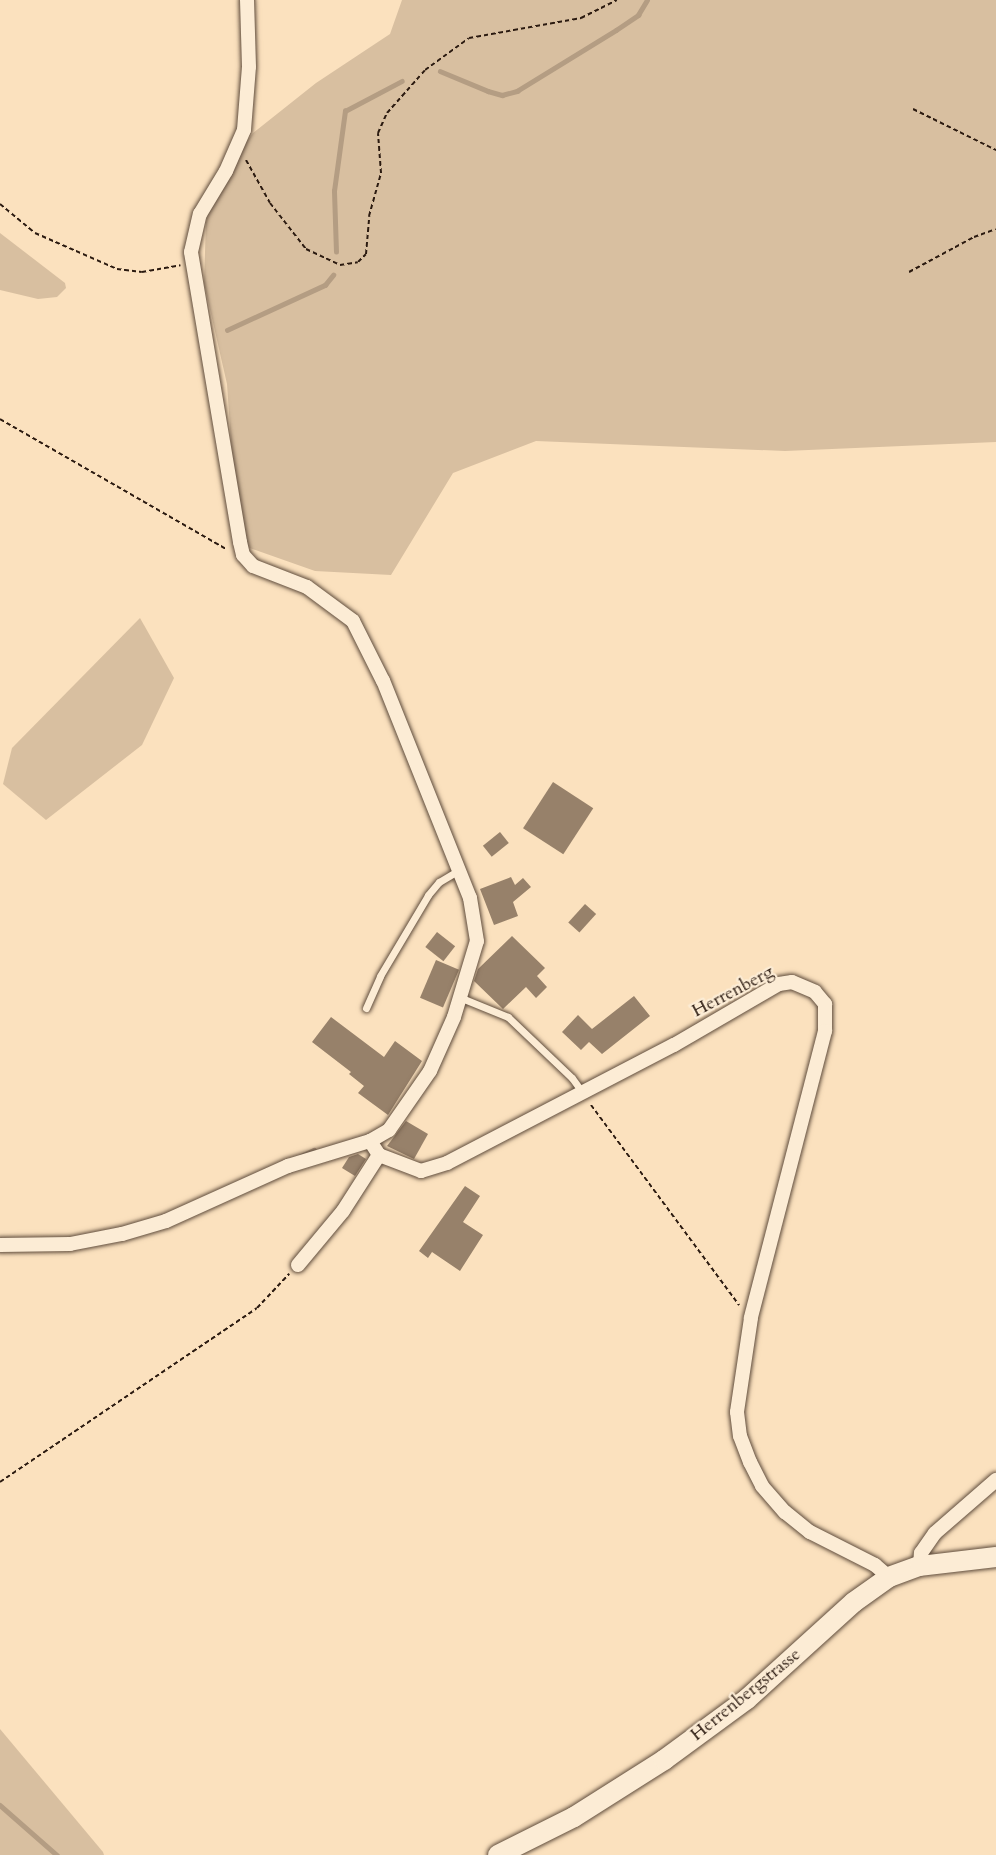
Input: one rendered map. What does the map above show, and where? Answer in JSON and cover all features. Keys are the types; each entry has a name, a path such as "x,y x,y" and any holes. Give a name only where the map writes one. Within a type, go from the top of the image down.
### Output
{"street":[{"path":"0,1245 70,1244 122,1234 166,1221 327,1151 370,1141 389,1130 415,1096 454,1017 477,941 477,922 458,871 383,681 353,621 331,601 253,566 243,555 192,262 200,214 238,147 248,94 247,0"},
{"name":"Herrenberg","path":"379,1155 421,1171 447,1163 779,984 792,982 807,986 825,1004 825,1031 751,1318 737,1412 740,1436 762,1486 785,1512 810,1532 881,1568 889,1577"},
{"path":"298,1265 343,1211 379,1155 370,1141"},
{"path":"920,1566 921,1553 935,1533 996,1479"},
{"name":"Herrenbergstrasse","path":"498,1855 574,1817 664,1760 747,1699 854,1602 889,1577 920,1566 996,1557"}],"lane":[{"path":"366,1008 380,976 428,894 439,882 458,871"},
{"path":"459,997 508,1017 572,1078 582,1092"}],"path":[{"path":"238,147 270,203 306,249 340,265 358,262 366,254 369,216 381,173 378,133 387,112 425,70 470,38 581,18 617,0"},
{"path":"913,109 996,150"},
{"path":"0,204 35,233 117,269 142,272 192,262"},
{"path":"909,272 974,237 996,229"},
{"path":"0,419 218,546 243,555"},
{"path":"582,1092 751,1318"},
{"path":"0,1482 257,1308 298,1265"}],"shaded area":[{"path":"402,0 996,0 996,442 785,451 536,441 453,473 391,575 315,571 238,544 227,384 204,283 206,222 216,184 253,133 316,83 390,34"},
{"path":"0,233 65,283 66,288 57,297 38,299 0,290"},
{"path":"140,618 174,678 142,745 46,820 3,784 12,748"},
{"path":"0,1729 103,1852 104,1855 0,1855"}],"building":[{"path":"553,782 593,808 563,854 523,828"},
{"path":"500,832 509,843 492,857 483,846"},
{"path":"511,877 515,885 523,878 531,887 513,902 518,916 494,925 480,889"},
{"path":"585,904 596,914 579,933 568,923"},
{"path":"437,932 455,946 443,961 425,947"},
{"path":"512,936 545,968 537,976 547,987 536,998 526,987 503,1009 474,981 478,969"},
{"path":"436,960 459,970 443,1008 420,998"},
{"path":"634,996 650,1016 602,1054 589,1042 581,1050 562,1032 578,1015 592,1029"},
{"path":"331,1017 384,1057 395,1041 422,1061 388,1115 358,1093 364,1086 349,1074 351,1072 312,1042"},
{"path":"406,1121 428,1134 414,1159 387,1146"},
{"path":"358,1154 366,1159 355,1176 342,1168 349,1157"},
{"path":"465,1186 480,1196 463,1222 483,1235 460,1271 432,1252 428,1258 419,1251"}],"waterway":[{"path":"440,71 502,95 517,91 638,15 647,0"},
{"path":"336,252 334,191 345,111 402,81"},
{"path":"227,330 325,285 333,275"},
{"path":"301,1156 314,1150"},
{"path":"0,1805 57,1855"}]}
